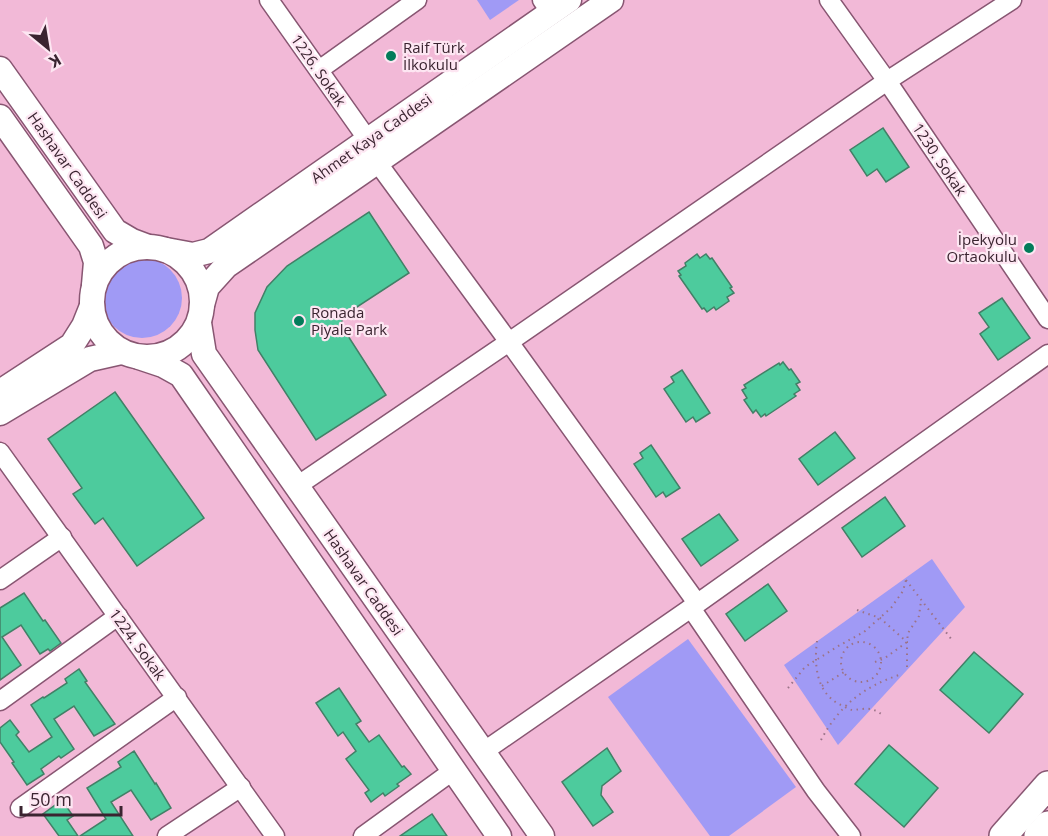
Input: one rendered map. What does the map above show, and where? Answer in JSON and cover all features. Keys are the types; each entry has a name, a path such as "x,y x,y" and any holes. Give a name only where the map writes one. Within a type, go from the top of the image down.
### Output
{"highway":[{"path":"1002,836 1045,786"}],"main road":[{"path":"0,413 90,359 130,355 158,357 176,350 189,338 201,314 207,287 226,266 611,0"},
{"name":"Ahmet Kaya Caddesi","path":"157,249 193,255 209,251 368,140 554,4"},
{"name":"Hashavar Caddesi","path":"0,69 115,231 132,241 157,249"},
{"name":"Hashavar Caddesi","path":"0,117 92,246 96,262 93,297"},
{"path":"0,392 72,345 84,326 102,270 115,258 131,250 157,249 181,259 193,272 200,288 201,314"},
{"path":"93,297 96,324 106,340 130,355 163,365 181,375 499,836"},
{"name":"Hashavar Caddesi","path":"201,314 204,354 542,836"}],"street":[{"name":"1226. Sokak","path":"269,0 368,140"},
{"path":"319,70 417,0"},
{"name":"1230. Sokak","path":"829,0 887,81 1048,319"},
{"path":"297,486 887,81 1012,0"},
{"path":"377,162 509,342 694,605 816,790 851,836"},
{"path":"483,752 1048,354"},
{"name":"1224. Sokak","path":"0,452 275,836"},
{"path":"0,580 62,537"},
{"path":"0,701 118,616"},
{"path":"20,808 177,697"},
{"path":"363,836 454,770"},
{"path":"166,836 241,787"}],"path":[{"path":"788,688 805,667 864,632 891,608 903,591 906,580 952,640"},
{"path":"908,667 908,633 919,616 921,601"},
{"path":"857,610 880,618 907,642"},
{"path":"817,641 815,661 824,691 836,702 852,710 869,708 884,716"},
{"path":"876,662 907,642"},
{"path":"853,644 872,645 881,660 878,674 861,682 849,677 842,666 842,660 848,648 853,644"},
{"path":"822,686 844,672"},
{"path":"821,740 844,706 863,691 883,680 899,675"}],"shaded area":[{"path":"477,0 519,0 490,20"},
{"path":"142,258 157,261 170,270 179,283 182,298 179,313 170,326 157,335 142,338 127,335 114,326 105,313 102,298 105,283 114,270 127,261"},
{"path":"932,559 965,607 838,745 784,665"},
{"path":"688,639 796,787 729,836 710,836 608,697"}],"building":[{"path":"883,128 909,167 886,182 877,169 867,176 850,150"},
{"path":"369,212 409,273 343,316 341,325 386,395 316,440 258,350 255,313 267,287 287,266"},
{"path":"697,254 700,258 706,254 710,259 712,258 732,287 730,288 734,293 727,297 729,301 716,310 714,307 707,312 704,308 702,309 679,276 681,275 678,271"},
{"path":"1002,298 1030,338 998,360 980,334 989,327 979,313"},
{"path":"783,362 800,382 796,384 800,390 794,394 796,396 761,417 756,410 753,413 744,400 747,398 742,390 746,388 744,385"},
{"path":"682,370 710,413 696,422 693,417 686,422 664,389 674,382 671,377"},
{"path":"115,392 204,518 137,566 103,518 95,524 73,494 82,488 48,439"},
{"path":"835,432 855,458 818,485 799,459"},
{"path":"651,445 680,488 666,497 663,492 656,497 634,464 643,458 640,453"},
{"path":"885,497 905,526 862,557 842,528"},
{"path":"719,514 738,540 701,566 682,539"},
{"path":"768,584 787,611 745,641 726,614"},
{"path":"24,593 61,643 50,651 48,649 40,654 21,625 2,637 21,665 0,680 0,608"},
{"path":"974,652 1023,694 989,733 940,690"},
{"path":"79,669 87,681 85,682 115,724 94,736 74,706 54,719 74,749 41,769 44,774 27,785 0,742 0,728 10,720 19,732 16,735 29,752 52,737 31,705 67,683 65,679"},
{"path":"339,688 361,721 356,724 369,742 379,735 402,767 404,766 411,774 385,796 383,793 371,802 365,793 369,790 346,759 356,751 343,732 338,736 316,703"},
{"path":"889,745 938,788 904,827 855,784"},
{"path":"607,748 621,771 602,786 601,795 613,812 593,826 562,782"},
{"path":"134,751 171,808 151,820 131,790 111,802 133,836 80,836 106,819 87,788 121,767 118,762"},
{"path":"62,800 73,816 67,820 78,836 59,836 43,814"},
{"path":"432,814 447,836 400,836"}],"place":[{"name":"Raif Türk İlkokulu","path":"391,56"},
{"name":"İpekyolu Ortaokulu","path":"1029,248"},
{"name":"Ronada Piyale Park","path":"299,321"}]}
